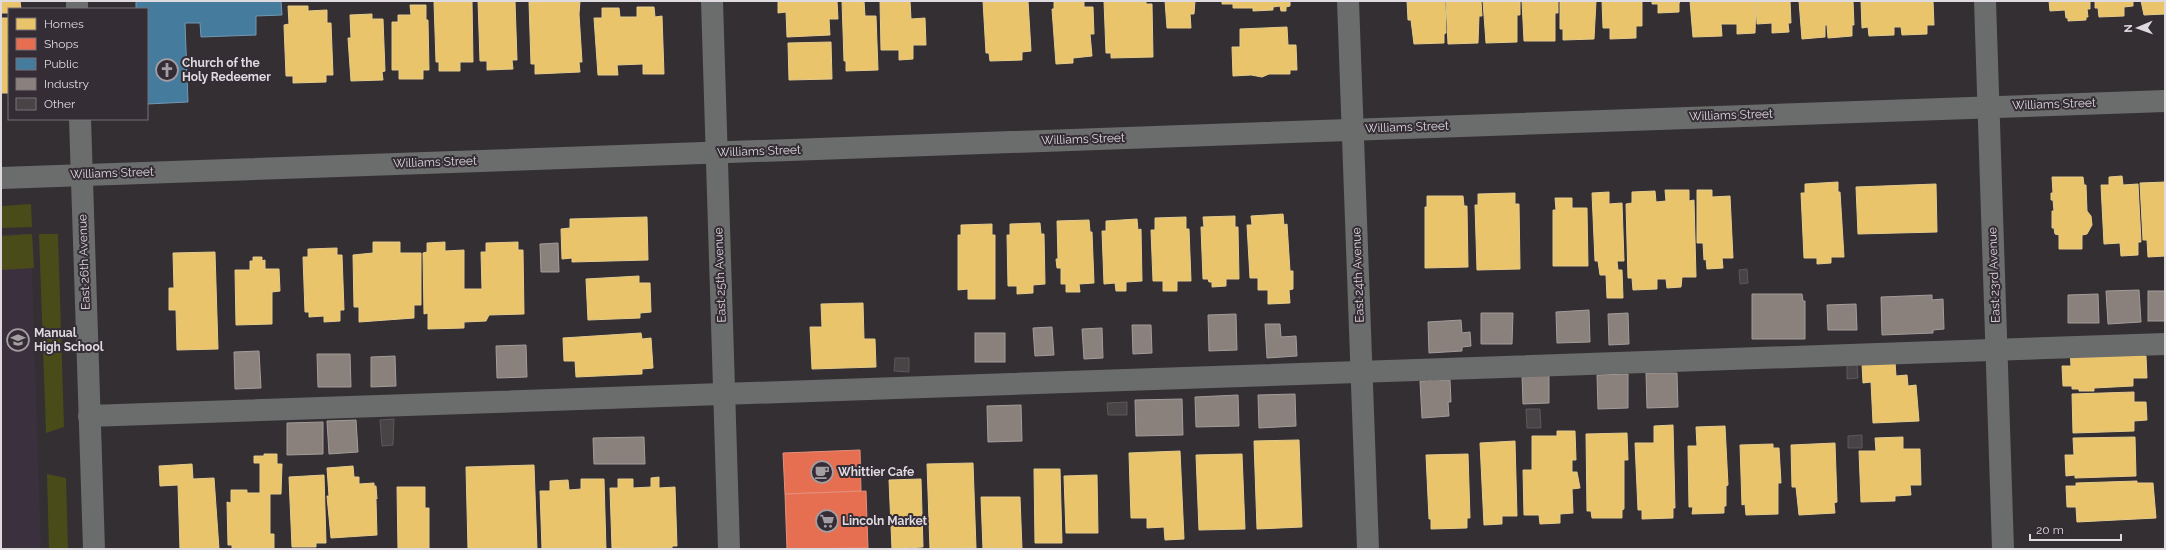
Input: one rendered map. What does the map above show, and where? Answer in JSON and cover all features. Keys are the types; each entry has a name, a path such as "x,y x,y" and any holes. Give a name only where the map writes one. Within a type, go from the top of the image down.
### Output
{"street":[{"name":"East 25th Avenue","path":"712,1 729,549"},
{"name":"East 24th Avenue","path":"1348,1 1368,549"},
{"name":"East 23rd Avenue","path":"1985,1 2003,549"},
{"name":"Williams Street","path":"1,178 1988,106 2165,101"},
{"name":"East 26th Avenue","path":"80,120 94,549"},
{"path":"89,416 2165,344"}],"shaded area":[{"name":"Manual High School","path":"31,233 41,549 1,549 1,234"}],"green space":[{"path":"31,204 32,227 1,228 1,206"},
{"path":"32,234 34,268 1,270 1,236"},
{"path":"39,234 58,234 64,427 46,433"},
{"path":"47,474 66,478 68,549 49,549"}],"building: Homes":[{"path":"1,1 20,1 21,8 8,8 8,13 1,13"},
{"path":"472,1 473,62 460,62 460,71 439,71 439,62 436,62 434,2"},
{"path":"478,1 515,1 517,60 512,60 513,69 487,70 487,61 480,61"},
{"path":"580,1 579,14 582,62 579,62 580,72 535,74 535,64 531,64 529,2"},
{"path":"778,1 837,1 838,19 829,19 830,35 787,37 786,12 778,13"},
{"path":"842,1 864,1 865,16 876,16 878,70 846,71 846,61 844,61"},
{"path":"880,1 910,1 911,19 925,18 926,45 913,45 913,59 899,60 899,50 881,50"},
{"path":"983,1 1028,1 1031,51 1022,52 1022,60 990,61 989,53 986,53"},
{"path":"1054,1 1084,1 1084,7 1093,7 1094,34 1090,34 1092,56 1073,58 1073,63 1056,64 1052,9 1054,9"},
{"path":"1104,1 1146,1 1146,4 1152,4 1153,57 1111,58 1111,53 1106,53"},
{"path":"1165,1 1195,1 1194,14 1190,14 1191,28 1167,28"},
{"path":"1222,1 1290,1 1290,6 1286,7 1286,11 1281,11 1280,6 1273,7 1273,10 1253,11 1253,8 1233,8 1233,4 1222,4"},
{"path":"1407,1 1445,1 1446,33 1444,34 1444,43 1414,44 1411,20 1408,20"},
{"path":"1446,1 1481,1 1482,16 1479,16 1478,43 1448,44"},
{"path":"1483,1 1520,1 1520,15 1517,15 1517,42 1486,43"},
{"path":"1522,1 1558,1 1558,13 1555,13 1555,41 1524,41"},
{"path":"1560,1 1596,1 1594,39 1563,40 1563,29 1560,29"},
{"path":"1602,1 1642,1 1642,26 1636,26 1636,38 1610,39 1610,28 1603,28"},
{"path":"1652,1 1681,1 1679,3 1679,12 1658,13 1658,4 1652,4"},
{"path":"1690,1 1756,1 1755,33 1737,34 1737,24 1721,24 1722,36 1693,37"},
{"path":"1756,1 1790,1 1791,23 1788,23 1789,32 1772,33 1772,23 1757,24"},
{"path":"1799,1 1853,1 1854,25 1852,25 1852,36 1828,38 1827,25 1825,25 1825,37 1802,39"},
{"path":"1861,1 1933,1 1934,25 1927,25 1927,34 1902,35 1901,27 1894,27 1894,35 1869,36 1868,27 1862,28"},
{"path":"2049,1 2090,1 2090,9 2087,9 2088,17 2086,17 2086,20 2068,21 2065,10 2050,11"},
{"path":"2095,1 2133,1 2133,6 2124,7 2124,16 2099,17 2098,8 2095,8"},
{"path":"2141,1 2165,1 2165,14 2144,15"},
{"path":"410,5 426,5 426,20 428,20 429,70 423,70 423,79 399,79 399,70 392,70 392,22 398,22 398,15 411,15"},
{"path":"288,6 308,6 308,11 327,10 327,23 331,23 333,75 326,75 326,82 293,83 293,76 286,76 284,25 289,24"},
{"path":"637,7 654,7 655,17 662,16 664,74 643,74 643,64 617,65 618,75 598,75 594,18 602,18 602,8 619,8 620,17 637,17"},
{"path":"372,14 372,19 383,19 385,71 382,72 383,80 351,81 348,38 351,38 350,15"},
{"path":"1,18 8,18 8,93 1,93"},
{"path":"1287,27 1288,45 1296,45 1297,70 1290,70 1290,74 1269,74 1262,77 1251,75 1233,76 1232,47 1240,47 1240,29"},
{"path":"831,42 832,79 789,80 788,43"},
{"path":"2122,176 2123,185 2138,184 2141,242 2138,242 2138,255 2121,256 2120,243 2104,244 2101,185 2109,185 2109,177"},
{"path":"2052,177 2083,177 2084,185 2086,185 2087,211 2091,216 2092,225 2087,234 2082,235 2082,249 2059,249 2059,235 2055,234 2054,228 2052,228 2052,211 2054,211 2053,200 2051,200 2051,193 2053,193"},
{"path":"1838,182 1844,257 1831,257 1831,263 1817,264 1817,258 1804,258 1801,193 1805,193 1805,184"},
{"path":"2165,182 2165,256 2148,257 2147,240 2143,240 2140,183"},
{"path":"1936,184 1937,232 1858,234 1856,187"},
{"path":"1665,190 1689,190 1689,201 1694,200 1696,277 1682,277 1681,287 1667,288 1666,279 1657,279 1657,289 1633,290 1632,278 1628,278 1626,204 1632,203 1632,192 1655,191 1656,202 1666,201"},
{"path":"1697,190 1712,190 1712,197 1730,196 1733,258 1722,258 1723,268 1707,269 1706,259 1704,260 1703,243 1697,243"},
{"path":"1609,192 1609,204 1622,203 1624,261 1617,261 1618,270 1622,270 1623,298 1607,298 1606,275 1600,275 1598,261 1595,261 1592,193"},
{"path":"1515,193 1515,204 1519,204 1520,269 1477,270 1475,205 1478,205 1478,194"},
{"path":"1427,196 1463,196 1464,206 1467,206 1468,267 1425,268 1425,207 1427,207"},
{"path":"1555,198 1572,198 1572,208 1587,208 1588,266 1553,266 1553,210 1556,210"},
{"path":"1283,214 1284,225 1287,224 1290,271 1293,271 1293,289 1289,290 1290,303 1268,304 1268,290 1258,290 1258,278 1250,278 1247,225 1252,225 1251,216"},
{"path":"1235,216 1235,227 1238,227 1239,279 1226,279 1226,286 1212,287 1212,282 1209,282 1208,279 1203,279 1201,227 1204,227 1203,217"},
{"path":"647,217 648,260 572,262 572,258 562,259 561,229 570,228 570,219"},
{"path":"1186,217 1186,229 1189,229 1191,281 1177,281 1177,291 1163,291 1163,281 1153,281 1151,230 1155,230 1155,218"},
{"path":"1137,219 1138,230 1141,229 1142,281 1126,282 1126,291 1116,291 1115,283 1104,284 1102,231 1106,231 1106,221"},
{"path":"1089,220 1090,232 1092,232 1094,283 1079,284 1080,292 1066,292 1066,284 1061,284 1061,268 1057,268 1057,221"},
{"path":"1040,223 1041,234 1044,234 1045,284 1033,285 1033,293 1017,294 1017,286 1008,286 1007,235 1010,235 1010,224"},
{"path":"992,224 992,235 995,235 995,299 968,299 968,289 958,290 958,235 961,235 961,225"},
{"path":"373,242 400,242 400,253 421,253 421,305 414,305 414,318 359,322 359,307 354,307 353,255 373,253"},
{"path":"445,242 445,251 464,250 464,289 482,289 481,252 486,252 486,243 518,242 518,250 523,250 524,314 489,315 486,321 464,322 464,328 428,329 428,313 424,314 423,253 427,252 427,243"},
{"path":"337,248 337,255 342,255 344,310 340,310 340,321 324,322 324,316 309,317 309,312 305,312 303,257 308,257 308,249"},
{"path":"215,252 218,349 177,350 176,310 169,310 169,288 174,288 173,253"},
{"path":"253,257 262,257 262,261 265,260 265,269 279,269 280,291 272,292 272,324 236,325 235,270 250,270 250,261 253,261"},
{"path":"639,276 639,283 650,283 651,312 640,313 640,318 588,320 586,279"},
{"path":"863,303 864,339 875,339 876,367 812,369 810,327 822,327 821,304"},
{"path":"641,333 642,339 651,338 653,368 642,369 642,374 576,377 575,361 564,361 563,338"},
{"path":"2070,350 2146,356 2147,378 2133,378 2133,386 2094,388 2094,391 2079,391 2079,389 2072,389 2072,386 2063,386 2062,366 2071,366"},
{"path":"1895,362 1896,376 1907,375 1908,386 1916,385 1919,421 1873,423 1871,382 1863,383 1862,364"},
{"path":"2134,392 2134,402 2146,402 2147,420 2134,421 2134,431 2073,433 2072,394"},
{"path":"1673,425 1675,508 1673,508 1673,518 1642,519 1642,510 1638,510 1635,443 1654,443 1654,426"},
{"path":"1725,426 1728,485 1726,486 1726,506 1724,506 1724,513 1692,514 1693,507 1689,507 1688,446 1697,446 1696,427"},
{"path":"1557,431 1575,431 1576,460 1572,460 1572,472 1577,472 1580,488 1572,489 1573,513 1560,514 1560,523 1540,524 1539,515 1524,515 1523,470 1532,470 1532,436 1557,436"},
{"path":"1627,433 1628,460 1624,460 1624,509 1622,510 1622,518 1592,518 1591,511 1587,511 1586,434"},
{"path":"1903,437 1903,449 1920,449 1921,485 1910,485 1911,495 1895,496 1895,501 1861,502 1859,451 1876,451 1875,438"},
{"path":"2135,437 2136,476 2075,478 2075,475 2066,476 2065,455 2074,455 2073,438"},
{"path":"1299,440 1302,527 1257,529 1254,441"},
{"path":"1515,441 1517,516 1502,516 1502,524 1484,525 1480,443"},
{"path":"1835,443 1837,502 1834,503 1835,513 1799,515 1796,487 1792,487 1791,445"},
{"path":"1773,444 1773,448 1779,448 1781,483 1778,483 1778,514 1746,515 1745,504 1742,505 1740,445"},
{"path":"1180,451 1184,539 1165,540 1164,527 1147,528 1147,518 1131,518 1129,453"},
{"path":"264,454 277,454 277,464 282,464 281,494 270,494 270,534 274,534 274,549 232,549 232,545 228,545 227,502 231,503 231,490 247,490 247,493 260,493 260,463 254,463 254,456 264,456"},
{"path":"1242,454 1245,529 1199,530 1196,455"},
{"path":"1468,454 1470,518 1467,518 1467,528 1431,529 1431,519 1429,519 1426,455"},
{"path":"973,463 976,548 930,549 927,464"},
{"path":"192,464 193,479 214,478 219,549 180,549 178,485 160,486 159,466"},
{"path":"534,465 537,549 468,549 466,467"},
{"path":"353,466 354,477 359,477 359,484 374,483 374,486 376,486 377,499 373,499 376,500 377,535 331,538 327,496 329,496 327,468"},
{"path":"1034,469 1060,469 1062,543 1035,543"},
{"path":"324,475 326,543 316,543 316,547 292,547 289,477"},
{"path":"1097,475 1098,533 1066,533 1064,476"},
{"path":"659,477 659,488 675,487 677,546 672,546 672,549 665,549 664,547 663,549 612,548 610,488 618,488 618,479 633,479 633,488 651,487 651,478"},
{"path":"581,479 604,479 606,549 542,549 540,491 550,491 550,481 568,480 569,490 581,489"},
{"path":"921,479 923,547 892,549 889,480"},
{"path":"2137,481 2137,483 2153,483 2156,518 2077,522 2076,507 2067,507 2066,486 2076,486 2076,483"},
{"path":"397,487 425,487 425,508 429,508 429,549 398,549"},
{"path":"981,497 1020,497 1022,549 983,549"}],"building: Shops":[{"path":"860,450 861,491 785,494 783,453"},
{"name":"Lincoln Market","path":"866,491 868,548 787,549 785,494"}],"building: Public":[{"name":"Church of the Holy Redeemer","path":"136,1 281,1 282,15 256,16 256,35 201,37 200,23 185,23 188,102 148,104 148,8 136,8"}],"building: Industry":[{"path":"558,243 559,272 541,272 540,244"},
{"path":"2139,290 2141,322 2108,324 2106,291"},
{"path":"2148,291 2165,291 2165,321 2148,321"},
{"path":"1752,294 1802,294 1803,301 1805,301 1805,339 1752,339"},
{"path":"2098,294 2099,323 2068,323 2068,295"},
{"path":"1932,295 1932,300 1943,299 1944,329 1933,330 1933,333 1882,335 1881,297"},
{"path":"1856,304 1857,330 1828,330 1827,305"},
{"path":"1589,310 1590,342 1557,343 1556,312"},
{"path":"1481,313 1513,313 1512,344 1481,344"},
{"path":"1628,313 1629,344 1609,345 1608,314"},
{"path":"1236,314 1237,350 1209,351 1208,315"},
{"path":"1461,320 1462,333 1470,332 1471,346 1462,347 1462,351 1429,353 1428,322"},
{"path":"1265,324 1280,324 1281,337 1296,336 1297,356 1267,358"},
{"path":"1132,325 1151,325 1152,353 1133,354"},
{"path":"1052,327 1054,355 1035,356 1033,328"},
{"path":"1102,328 1103,358 1084,359 1082,329"},
{"path":"975,333 1005,333 1005,362 975,362"},
{"path":"526,345 527,377 497,378 496,346"},
{"path":"259,351 261,388 235,389 234,352"},
{"path":"317,354 350,354 351,387 318,387"},
{"path":"395,356 396,386 371,387 371,357"},
{"path":"1439,373 1439,380 1450,380 1451,402 1448,402 1449,416 1422,418 1420,381 1425,381 1425,376 1429,376 1429,381 1432,380 1432,374"},
{"path":"1646,373 1677,373 1678,407 1647,408"},
{"path":"1628,374 1628,408 1598,409 1597,375"},
{"path":"1522,375 1549,375 1549,403 1523,404"},
{"path":"1295,394 1296,426 1259,428 1258,395"},
{"path":"1238,395 1239,426 1196,427 1195,397"},
{"path":"1182,399 1183,435 1136,436 1135,400"},
{"path":"1021,405 1022,441 988,442 987,406"},
{"path":"356,420 358,452 329,454 327,421"},
{"path":"323,422 323,454 287,455 287,423"},
{"path":"644,437 645,464 594,464 593,438"}],"building: Other":[{"path":"1747,269 1748,283 1740,284 1739,270"},
{"path":"895,358 909,358 909,372 894,371"},
{"path":"1847,364 1857,364 1858,378 1847,379"},
{"path":"1127,402 1127,415 1108,415 1107,403"},
{"path":"1526,409 1540,409 1541,428 1527,428"},
{"path":"394,419 393,445 382,446 380,420"},
{"path":"1862,435 1862,448 1848,448 1848,436"}],"place":[{"name":"Church of the Holy Redeemer","path":"167,70"},
{"name":"Manual High School","path":"18,340"},
{"name":"Whittier Cafe","path":"822,472"},
{"name":"Lincoln Market","path":"827,521"}]}
